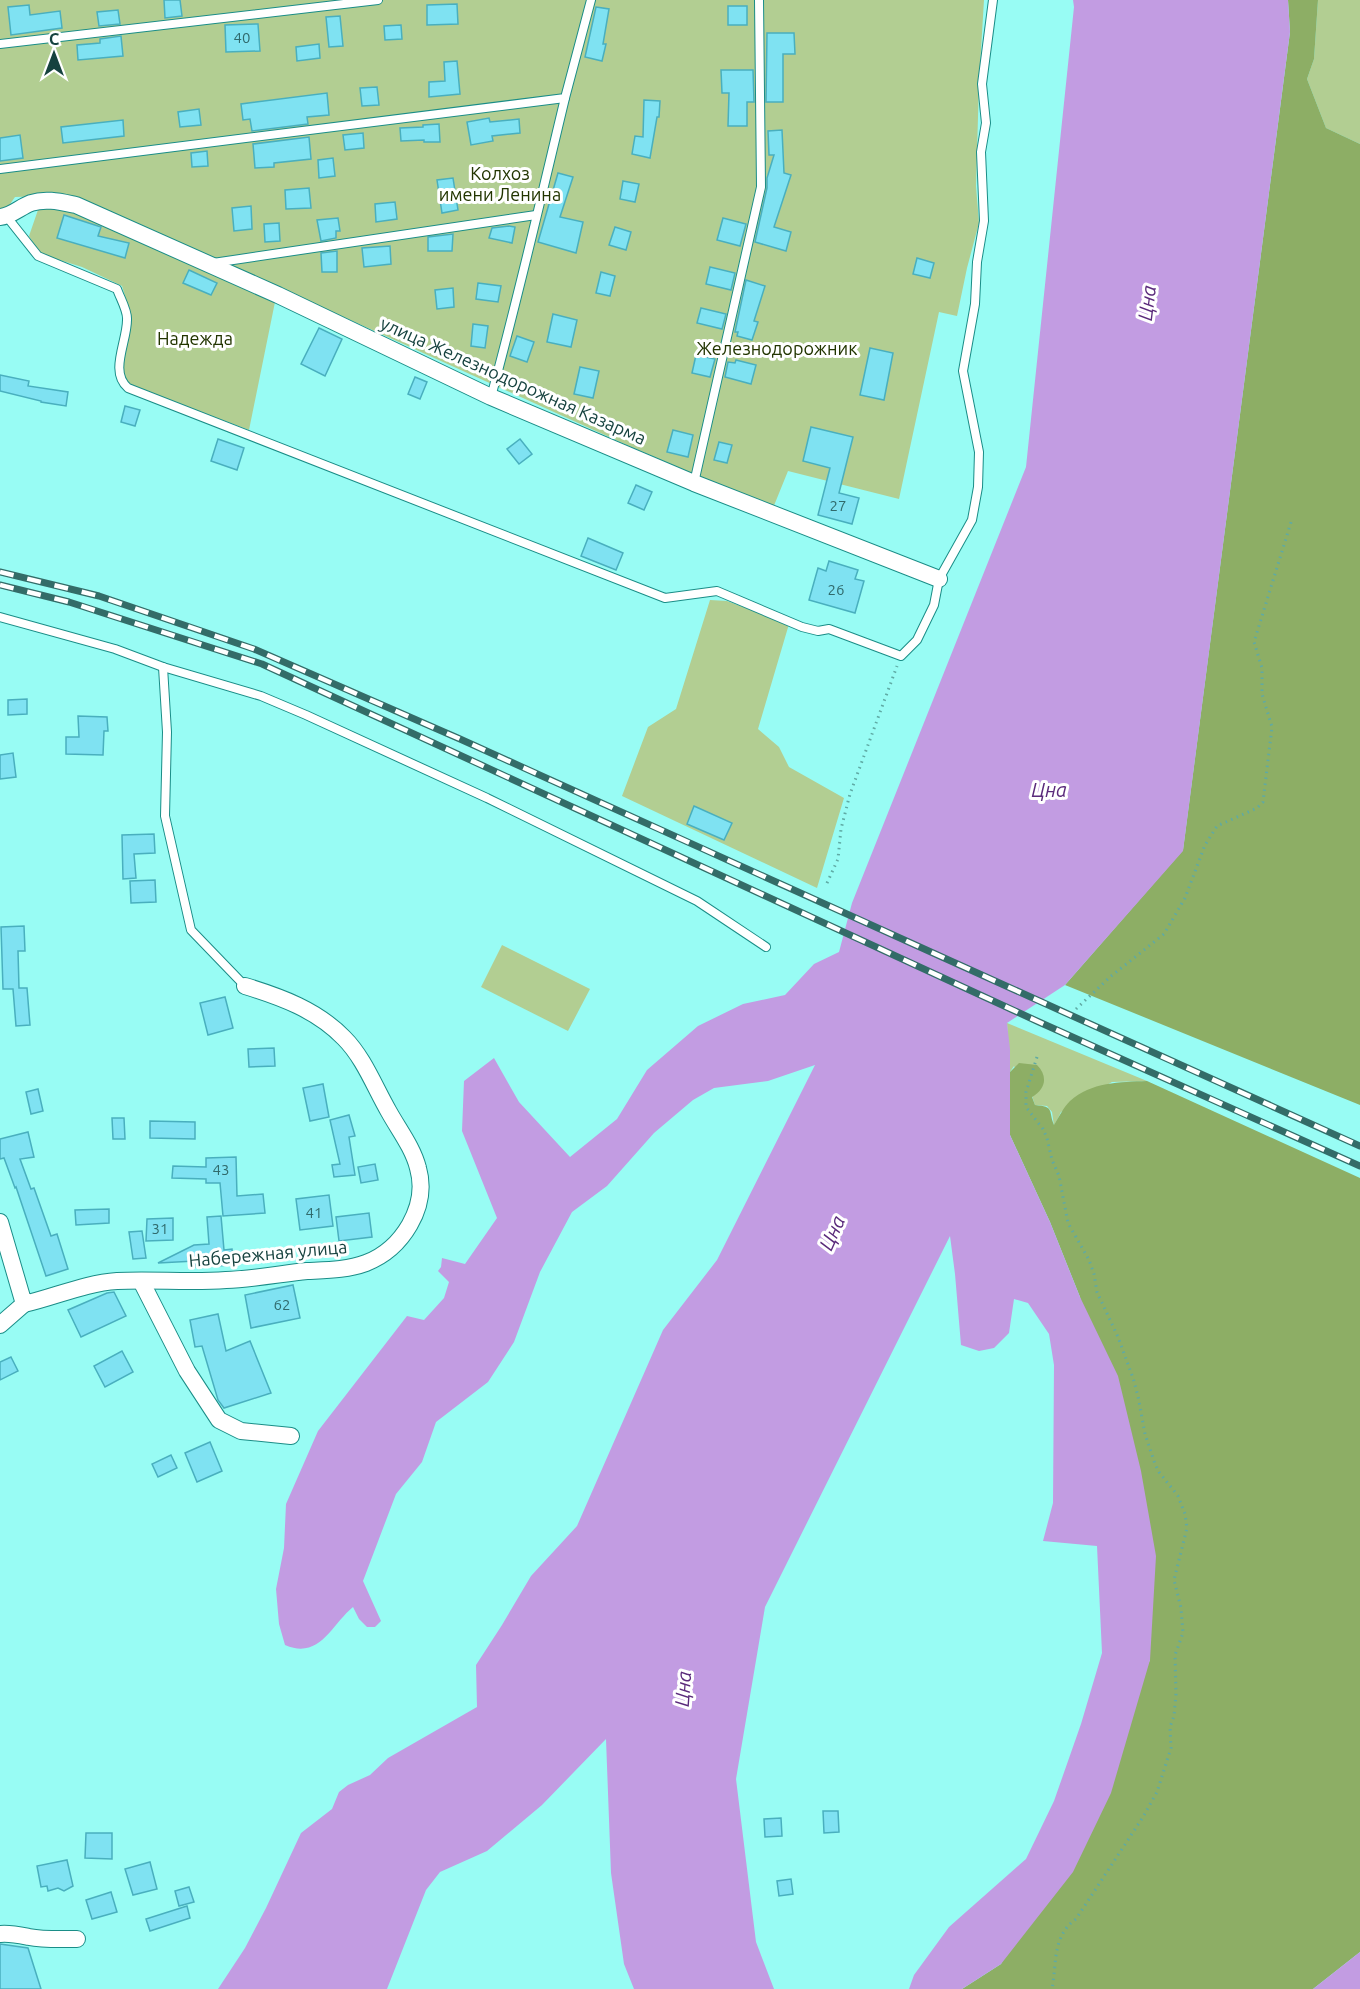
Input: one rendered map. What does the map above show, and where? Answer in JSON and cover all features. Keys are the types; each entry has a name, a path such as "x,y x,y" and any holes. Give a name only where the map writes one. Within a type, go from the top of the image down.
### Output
{"street":[{"name":"улица Железнодорожная Казарма","path":"3,217 31,203 44,200 76,205 279,295 491,397 694,483 939,579"},
{"name":"Набережная улица","path":"24,1304 101,1282 225,1280 345,1269 380,1256 403,1235 417,1209 420,1193 419,1170 413,1154 358,1057 345,1039 319,1017 280,997 245,986"},
{"path":"0,1221 24,1304 0,1325"},
{"path":"141,1281 187,1371 219,1420 241,1431 291,1436"},
{"path":"0,1934 77,1939"}],"lane":[{"path":"0,44 378,0"},
{"path":"491,397 591,0"},
{"path":"694,483 761,187 759,0"},
{"path":"3,217 38,256 117,289 128,318 119,370 122,383 128,388 665,598 717,591 802,627 818,631 829,629 901,656 917,640 934,605 939,579 972,520 978,488 979,452 963,371 975,304 976,262 984,221 981,152 986,123 982,84 993,0"},
{"path":"0,169 565,98"},
{"path":"207,264 536,215"},
{"path":"0,617 114,649 163,667 261,696 306,715 487,798 697,901 766,947"},
{"path":"163,667 167,732 165,816 191,930 245,986"}],"path":[{"path":"1076,1009 1110,977 1164,934 1185,898 1205,845 1217,826 1257,808 1263,802 1272,727 1262,694 1262,668 1254,642 1292,519"},
{"path":"827,883 838,859 841,829 850,794 901,656"},
{"path":"1037,1057 1026,1092 1026,1107 1047,1138 1052,1160 1059,1176 1068,1223 1089,1260 1097,1292 1118,1337 1133,1378 1145,1434 1155,1464 1178,1496 1185,1514 1187,1528 1174,1580 1181,1608 1183,1633 1175,1655 1176,1694 1174,1716 1170,1727 1171,1748 1157,1792 1143,1817 1076,1919 1067,1925 1062,1934 1055,1954 1052,1989"}],"green space":[{"name":"Колхоз имени Ленина","path":"0,0 984,0 976,186 979,223 957,316 939,312 899,499 788,471 773,508 629,446 328,310 75,203 47,196 15,197 6,210 0,210"},
{"path":"1288,0 1318,0 1314,59 1307,79 1326,128 1360,144 1360,1105 1065,985 1183,850 1290,32"},
{"path":"1318,0 1360,0 1360,144 1326,128 1307,79 1314,59"},
{"name":"Надежда","path":"39,207 63,208 275,302 249,430 127,384 123,369 131,316 122,286 82,267 40,254 29,236"},
{"path":"710,600 727,601 789,624 758,729 779,747 789,767 844,798 817,888 622,796 648,727 676,709"},
{"path":"502,945 590,989 568,1031 481,987"},
{"path":"1007,1023 1147,1081 1112,1082 1061,1112 1054,1126 1052,1112 1047,1106 1035,1105 1014,1066 1010,1072"},
{"path":"1019,1063 1037,1065 1041,1069 1044,1078 1043,1086 1032,1097 1035,1105 1050,1110 1054,1125 1070,1101 1087,1090 1106,1084 1147,1081 1360,1178 1360,1952 1313,1989 962,1989 1001,1964 1150,1660 1080,1297 1050,1222 1010,1135 1010,1072"}],"water":[{"name":"Цна","path":"1073,0 1288,0 1290,32 1183,851 1065,985 1007,1023 1010,1049 1010,1135 1050,1222 1080,1297 1118,1376 1141,1471 1156,1556 1150,1660 1111,1793 1073,1872 1001,1964 962,1989 909,1989 914,1975 949,1927 1026,1859 1054,1801 1081,1724 1102,1653 1097,1546 1043,1541 1053,1503 1054,1365 1049,1334 1028,1303 1014,1299 1009,1333 994,1348 979,1351 961,1345 950,1236 765,1607 736,1779 756,1942 774,1989 634,1989 624,1964 611,1873 606,1739 542,1805 487,1851 440,1872 426,1890 387,1989 218,1989 245,1948 301,1833 332,1809 339,1792 348,1785 370,1775 388,1758 477,1707 476,1665 531,1576 577,1526 663,1330 717,1260 815,1065 768,1081 714,1088 693,1100 654,1133 607,1186 572,1212 540,1272 514,1342 488,1382 436,1422 422,1462 396,1494 363,1581 381,1621 375,1627 367,1627 359,1619 353,1607 316,1644 307,1648 285,1645 279,1624 276,1589 284,1548 286,1504 318,1431 407,1316 424,1320 444,1298 449,1282 438,1271 442,1258 465,1264 497,1218 462,1131 464,1081 494,1058 519,1102 570,1157 617,1119 647,1070 698,1026 743,1004 785,995 814,964 839,952 852,903 1026,467"},
{"path":"1360,1952 1360,1989 1313,1989"}],"building":[{"path":"164,0 180,0 182,16 165,18"},
{"path":"457,4 458,24 427,25 427,5"},
{"path":"29,5 30,15 60,11 62,28 11,35 8,7"},
{"path":"728,6 747,6 747,25 728,25"},
{"path":"596,7 609,9 602,61 585,57"},
{"path":"118,10 120,24 99,26 97,12"},
{"path":"340,16 343,46 329,47 326,17"},
{"path":"258,24 260,51 226,52 225,25"},
{"path":"401,25 402,39 385,40 384,26"},
{"path":"767,33 794,33 795,54 783,54 783,102 766,102"},
{"path":"121,36 123,56 78,60 77,45 100,43 100,39"},
{"path":"319,44 320,58 297,61 296,47"},
{"path":"457,61 460,94 429,97 429,82 445,81 444,62"},
{"path":"721,70 753,70 754,102 747,102 747,126 728,126 729,93 722,93"},
{"path":"377,87 379,105 362,106 360,88"},
{"path":"327,93 329,115 307,117 308,124 252,131 250,119 243,120 241,104"},
{"path":"644,100 660,101 650,158 632,154 635,136 643,137"},
{"path":"199,109 201,125 180,127 178,112"},
{"path":"489,118 490,122 519,119 520,133 492,136 493,141 471,145 467,122"},
{"path":"123,120 124,136 63,143 61,127"},
{"path":"439,124 440,142 401,141 400,128"},
{"path":"782,130 784,173 791,175 774,227 791,232 786,251 755,242 767,188 767,178 774,155 769,155 768,131"},
{"path":"363,133 364,148 345,150 343,135"},
{"path":"20,135 23,158 0,161 0,138"},
{"path":"309,137 311,159 274,163 274,167 255,168 253,144"},
{"path":"207,151 208,166 192,167 191,153"},
{"path":"333,158 335,176 319,178 318,160"},
{"path":"558,173 573,177 560,217 583,222 576,253 538,242"},
{"path":"453,178 458,210 442,213 437,180"},
{"path":"623,181 639,184 635,202 620,199"},
{"path":"309,188 311,208 286,209 285,190"},
{"path":"395,202 397,219 376,222 375,204"},
{"path":"251,206 252,229 234,231 232,208"},
{"path":"64,215 101,227 98,236 129,243 125,258 57,238"},
{"path":"338,218 340,231 336,231 336,238 321,241 317,220"},
{"path":"723,218 746,224 740,246 717,240"},
{"path":"279,223 280,241 265,242 264,224"},
{"path":"515,227 512,243 489,238 492,228"},
{"path":"615,227 631,232 626,250 609,245"},
{"path":"453,234 452,251 428,251 428,237"},
{"path":"390,246 391,264 364,267 362,248"},
{"path":"337,251 337,272 322,272 321,253"},
{"path":"917,258 934,263 930,278 913,274"},
{"path":"710,267 735,273 731,290 706,284"},
{"path":"189,270 217,283 211,295 183,283"},
{"path":"601,272 615,276 610,296 596,293"},
{"path":"746,280 765,286 754,321 758,322 752,340 737,336 738,332 735,332"},
{"path":"478,283 501,286 498,302 476,299"},
{"path":"453,288 454,307 437,309 435,290"},
{"path":"701,308 726,314 722,329 697,323"},
{"path":"553,314 577,320 571,347 547,342"},
{"path":"473,324 488,326 485,348 471,346"},
{"path":"319,328 342,339 325,376 301,364"},
{"path":"517,336 534,342 527,362 510,356"},
{"path":"870,348 893,353 884,400 860,395"},
{"path":"696,355 715,359 710,377 692,373"},
{"path":"736,360 756,365 751,384 725,377 728,362 735,363"},
{"path":"580,367 599,371 593,398 574,394"},
{"path":"0,375 29,381 28,386 68,392 66,406 0,391"},
{"path":"415,377 427,382 420,399 408,394"},
{"path":"125,406 140,410 135,426 121,422"},
{"path":"811,427 853,437 839,493 859,498 852,524 818,515 830,468 803,461"},
{"path":"673,430 693,435 688,457 667,452"},
{"path":"218,439 244,448 237,470 211,461"},
{"path":"520,439 532,454 519,464 507,449"},
{"path":"719,442 732,445 727,463 714,460"},
{"path":"636,485 652,492 644,510 628,503"},
{"path":"588,538 623,553 616,570 581,556"},
{"path":"829,561 858,570 855,579 864,581 855,613 809,600 818,568 826,571"},
{"path":"27,699 27,714 8,715 8,700"},
{"path":"78,716 107,717 108,731 104,731 103,755 66,754 66,737 79,737"},
{"path":"13,753 16,777 0,779 0,755"},
{"path":"694,806 732,823 724,840 687,824"},
{"path":"154,834 155,853 134,854 136,878 123,879 122,835"},
{"path":"155,880 156,902 131,903 130,881"},
{"path":"24,926 25,951 18,951 19,988 27,988 30,1025 16,1026 13,989 3,989 1,927"},
{"path":"225,997 233,1028 208,1035 200,1003"},
{"path":"274,1048 275,1066 249,1067 248,1049"},
{"path":"323,1084 329,1117 310,1121 303,1088"},
{"path":"38,1089 43,1111 31,1114 26,1092"},
{"path":"349,1115 355,1136 349,1137 355,1175 334,1177 332,1165 340,1164 330,1120"},
{"path":"112,1118 124,1118 125,1139 113,1139"},
{"path":"150,1121 195,1122 195,1139 150,1138"},
{"path":"28,1132 34,1157 20,1159 31,1189 34,1188 51,1236 57,1234 68,1269 46,1276 16,1187 4,1158 0,1159 0,1139"},
{"path":"236,1157 237,1196 263,1194 265,1213 223,1216 220,1183 206,1183 206,1179 172,1178 173,1166 206,1167 206,1158"},
{"path":"375,1164 378,1180 361,1183 358,1167"},
{"path":"329,1195 333,1226 300,1230 296,1199"},
{"path":"109,1209 109,1223 76,1225 75,1210"},
{"path":"369,1213 372,1237 339,1241 336,1217"},
{"path":"221,1216 224,1250 232,1249 233,1265 196,1267 195,1261 158,1263 194,1245 209,1244 207,1217"},
{"path":"173,1218 173,1240 146,1241 147,1219"},
{"path":"142,1231 146,1258 133,1259 129,1232"},
{"path":"293,1285 300,1318 251,1328 245,1295"},
{"path":"114,1292 126,1316 81,1337 68,1310"},
{"path":"218,1314 226,1351 250,1341 271,1393 224,1408 218,1400 202,1346 195,1347 190,1320"},
{"path":"122,1351 133,1372 105,1387 94,1366"},
{"path":"11,1357 18,1371 0,1380 0,1362"},
{"path":"210,1442 222,1471 197,1482 185,1453"},
{"path":"171,1455 177,1468 158,1477 152,1464"},
{"path":"823,1811 838,1811 839,1832 824,1833"},
{"path":"781,1818 782,1836 765,1837 764,1819"},
{"path":"86,1833 112,1833 112,1859 85,1858"},
{"path":"67,1860 73,1886 64,1891 58,1888 48,1891 47,1886 41,1887 37,1866"},
{"path":"150,1862 157,1889 133,1895 125,1869"},
{"path":"791,1879 793,1894 779,1896 777,1881"},
{"path":"189,1887 194,1902 179,1906 175,1891"},
{"path":"111,1892 117,1912 92,1919 86,1900"},
{"path":"187,1906 190,1918 150,1931 146,1919"},
{"path":"0,1944 28,1948 41,1989 0,1989"}],"railway":[{"path":"0,572 99,596 254,649 460,739 1360,1146"},
{"path":"0,585 69,602 262,664 1039,1022 1360,1166"}],"park label":[{"name":"Железнодорожник","path":"777,349"}]}
